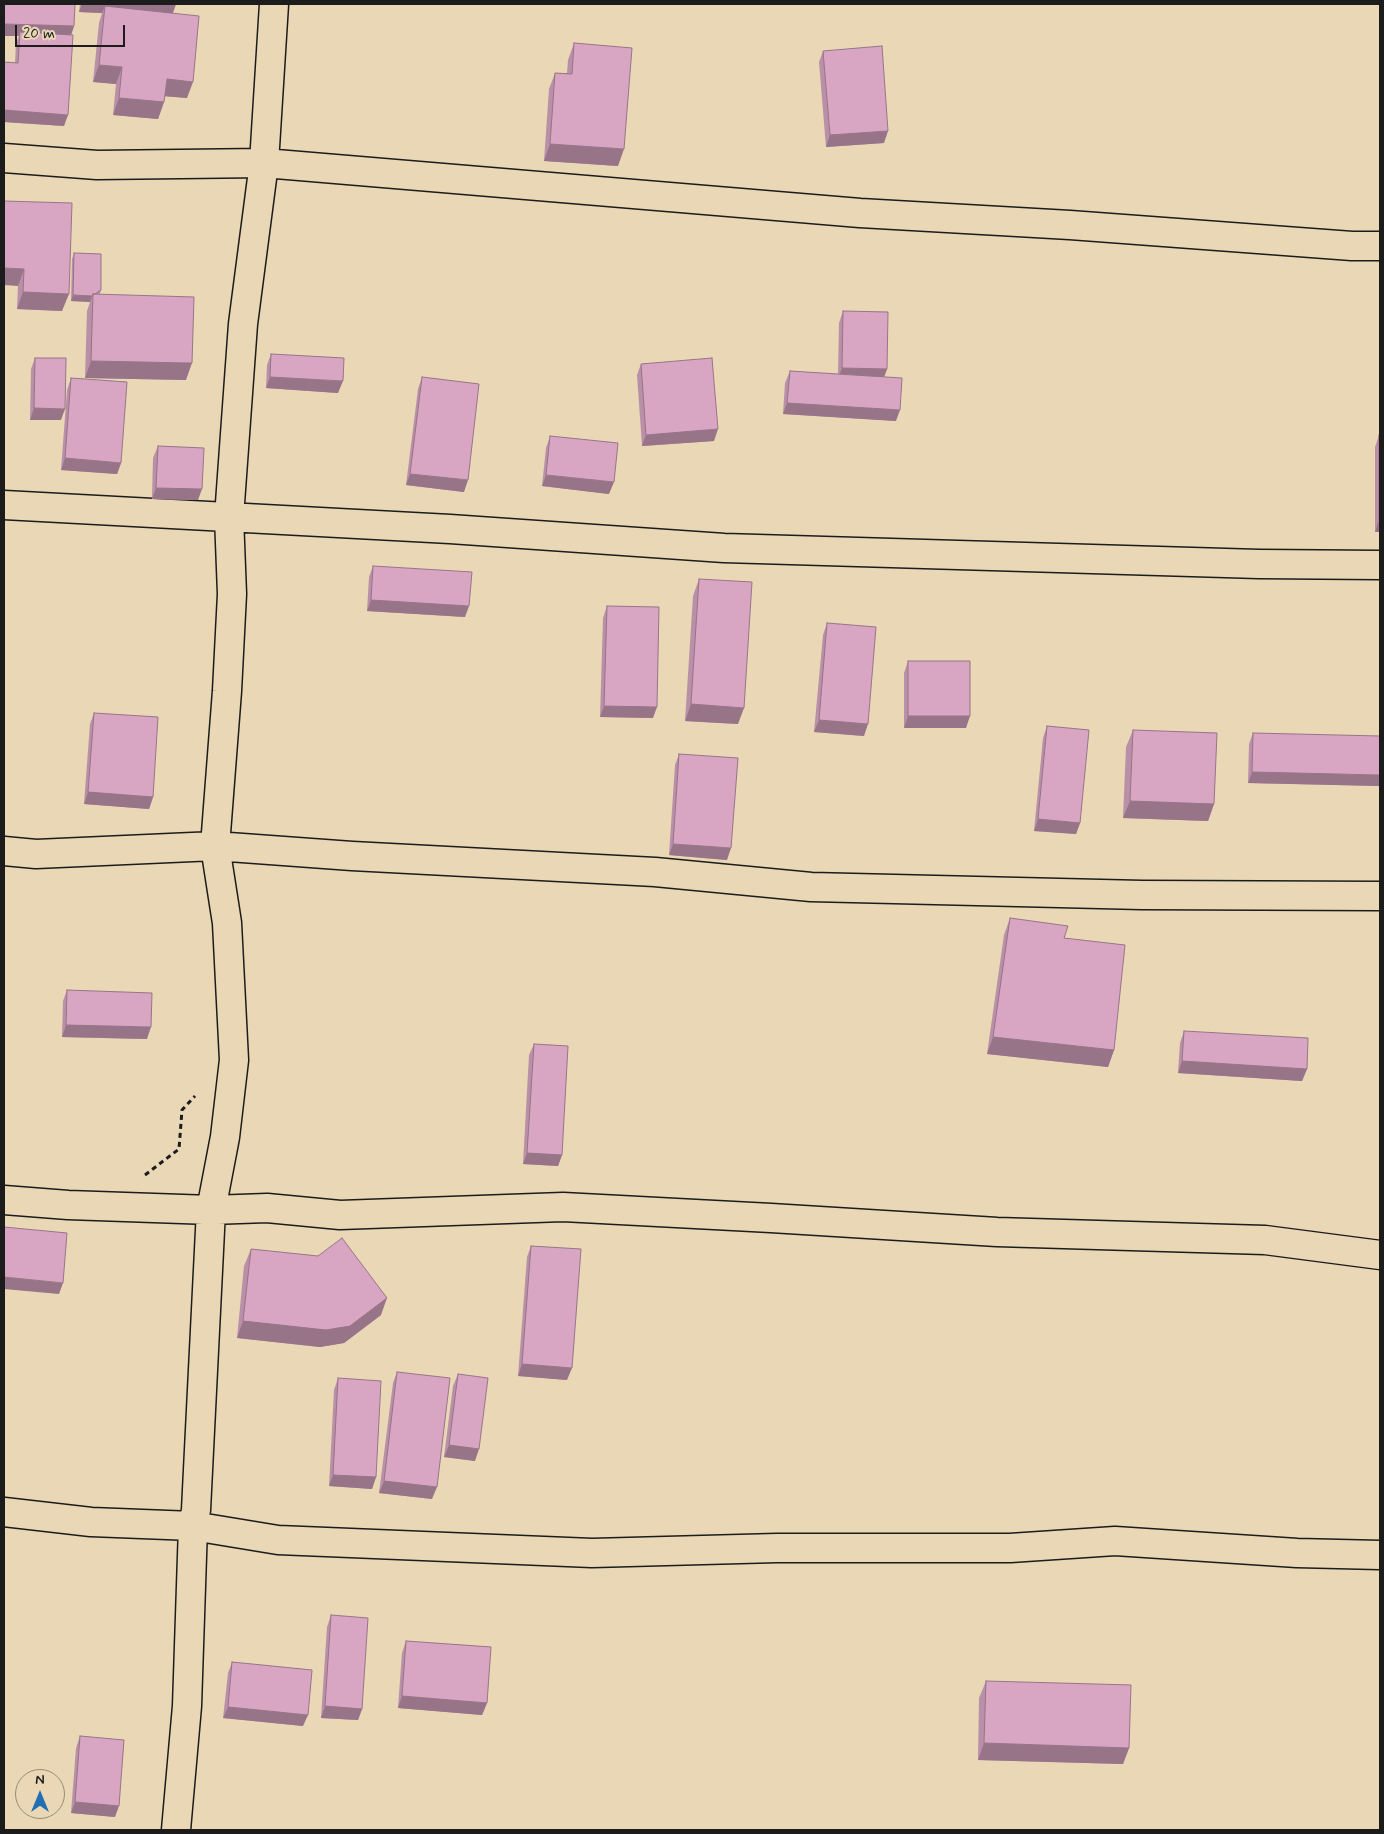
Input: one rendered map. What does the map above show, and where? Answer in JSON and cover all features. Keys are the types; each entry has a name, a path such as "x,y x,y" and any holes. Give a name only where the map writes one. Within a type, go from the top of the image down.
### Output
{"street":[{"path":"176,1830 186,1706 193,1526 196,1510 211,1210 225,1137 234,1060 227,923 216,846 232,594 229,517 243,324 264,163 274,4"},
{"path":"4,158 97,164 264,163 860,213 1070,225 1352,246 1380,246"},
{"path":"4,505 724,548 1249,564 1380,565"},
{"path":"4,852 36,854 216,846 352,856 655,872 811,888 1132,895 1380,896"},
{"path":"4,1200 68,1205 211,1210 267,1208 340,1215 563,1208 771,1218 997,1232 1265,1240 1380,1255"},
{"path":"4,1512 91,1522 193,1526 278,1540 592,1553 777,1548 1010,1548 1115,1541 1297,1554 1380,1555"}],"path":[{"path":"142,1176 179,1149 182,1110 197,1094"}],"building":[{"path":"4,4 75,4 74,26 4,24"},
{"path":"105,6 199,16 193,82 167,79 164,102 119,98 122,67 99,65"},
{"path":"20,32 73,35 68,115 4,110 4,62 18,63"},
{"path":"574,43 632,48 624,149 550,144 555,73 572,74"},
{"path":"882,46 888,131 830,135 823,51"},
{"path":"4,201 72,203 69,294 23,292 24,269 4,268"},
{"path":"74,253 101,254 101,290 92,296 73,295"},
{"path":"93,294 194,297 192,363 91,361"},
{"path":"843,311 888,312 887,369 842,368"},
{"path":"271,354 344,358 343,381 270,377"},
{"path":"35,358 66,358 65,409 34,408"},
{"path":"712,358 718,429 646,435 641,364"},
{"path":"790,371 902,378 900,410 787,403"},
{"path":"422,377 479,384 468,480 410,474"},
{"path":"71,378 127,382 121,463 65,458"},
{"path":"1380,435 1380,520 1379,520"},
{"path":"550,436 618,443 614,482 546,475"},
{"path":"158,446 204,448 202,489 156,488"},
{"path":"373,566 472,572 469,606 371,600"},
{"path":"699,579 752,582 744,708 691,704"},
{"path":"607,606 659,607 657,707 604,706"},
{"path":"827,623 876,627 868,724 819,720"},
{"path":"908,661 970,661 970,716 908,716"},
{"path":"94,713 158,717 153,797 88,792"},
{"path":"1047,726 1089,730 1080,823 1038,819"},
{"path":"1133,730 1217,733 1214,804 1130,801"},
{"path":"1253,733 1380,736 1380,775 1252,772"},
{"path":"679,754 738,758 731,848 673,844"},
{"path":"1010,918 1068,926 1064,938 1125,945 1114,1050 993,1037"},
{"path":"67,990 152,993 151,1027 66,1025"},
{"path":"1184,1031 1308,1038 1307,1069 1182,1061"},
{"path":"534,1044 568,1046 562,1155 527,1153"},
{"path":"4,1227 67,1233 63,1283 4,1277"},
{"path":"342,1238 387,1298 350,1326 326,1330 243,1321 251,1249 318,1256"},
{"path":"531,1246 581,1249 572,1368 522,1364"},
{"path":"397,1372 450,1378 437,1487 384,1481"},
{"path":"458,1374 488,1378 479,1449 449,1445"},
{"path":"338,1378 381,1381 376,1477 333,1475"},
{"path":"331,1615 368,1618 362,1709 325,1706"},
{"path":"406,1641 491,1647 487,1703 402,1696"},
{"path":"232,1662 312,1670 308,1715 228,1707"},
{"path":"986,1681 1131,1685 1129,1748 984,1743"},
{"path":"80,1736 124,1740 119,1806 75,1802"}]}
